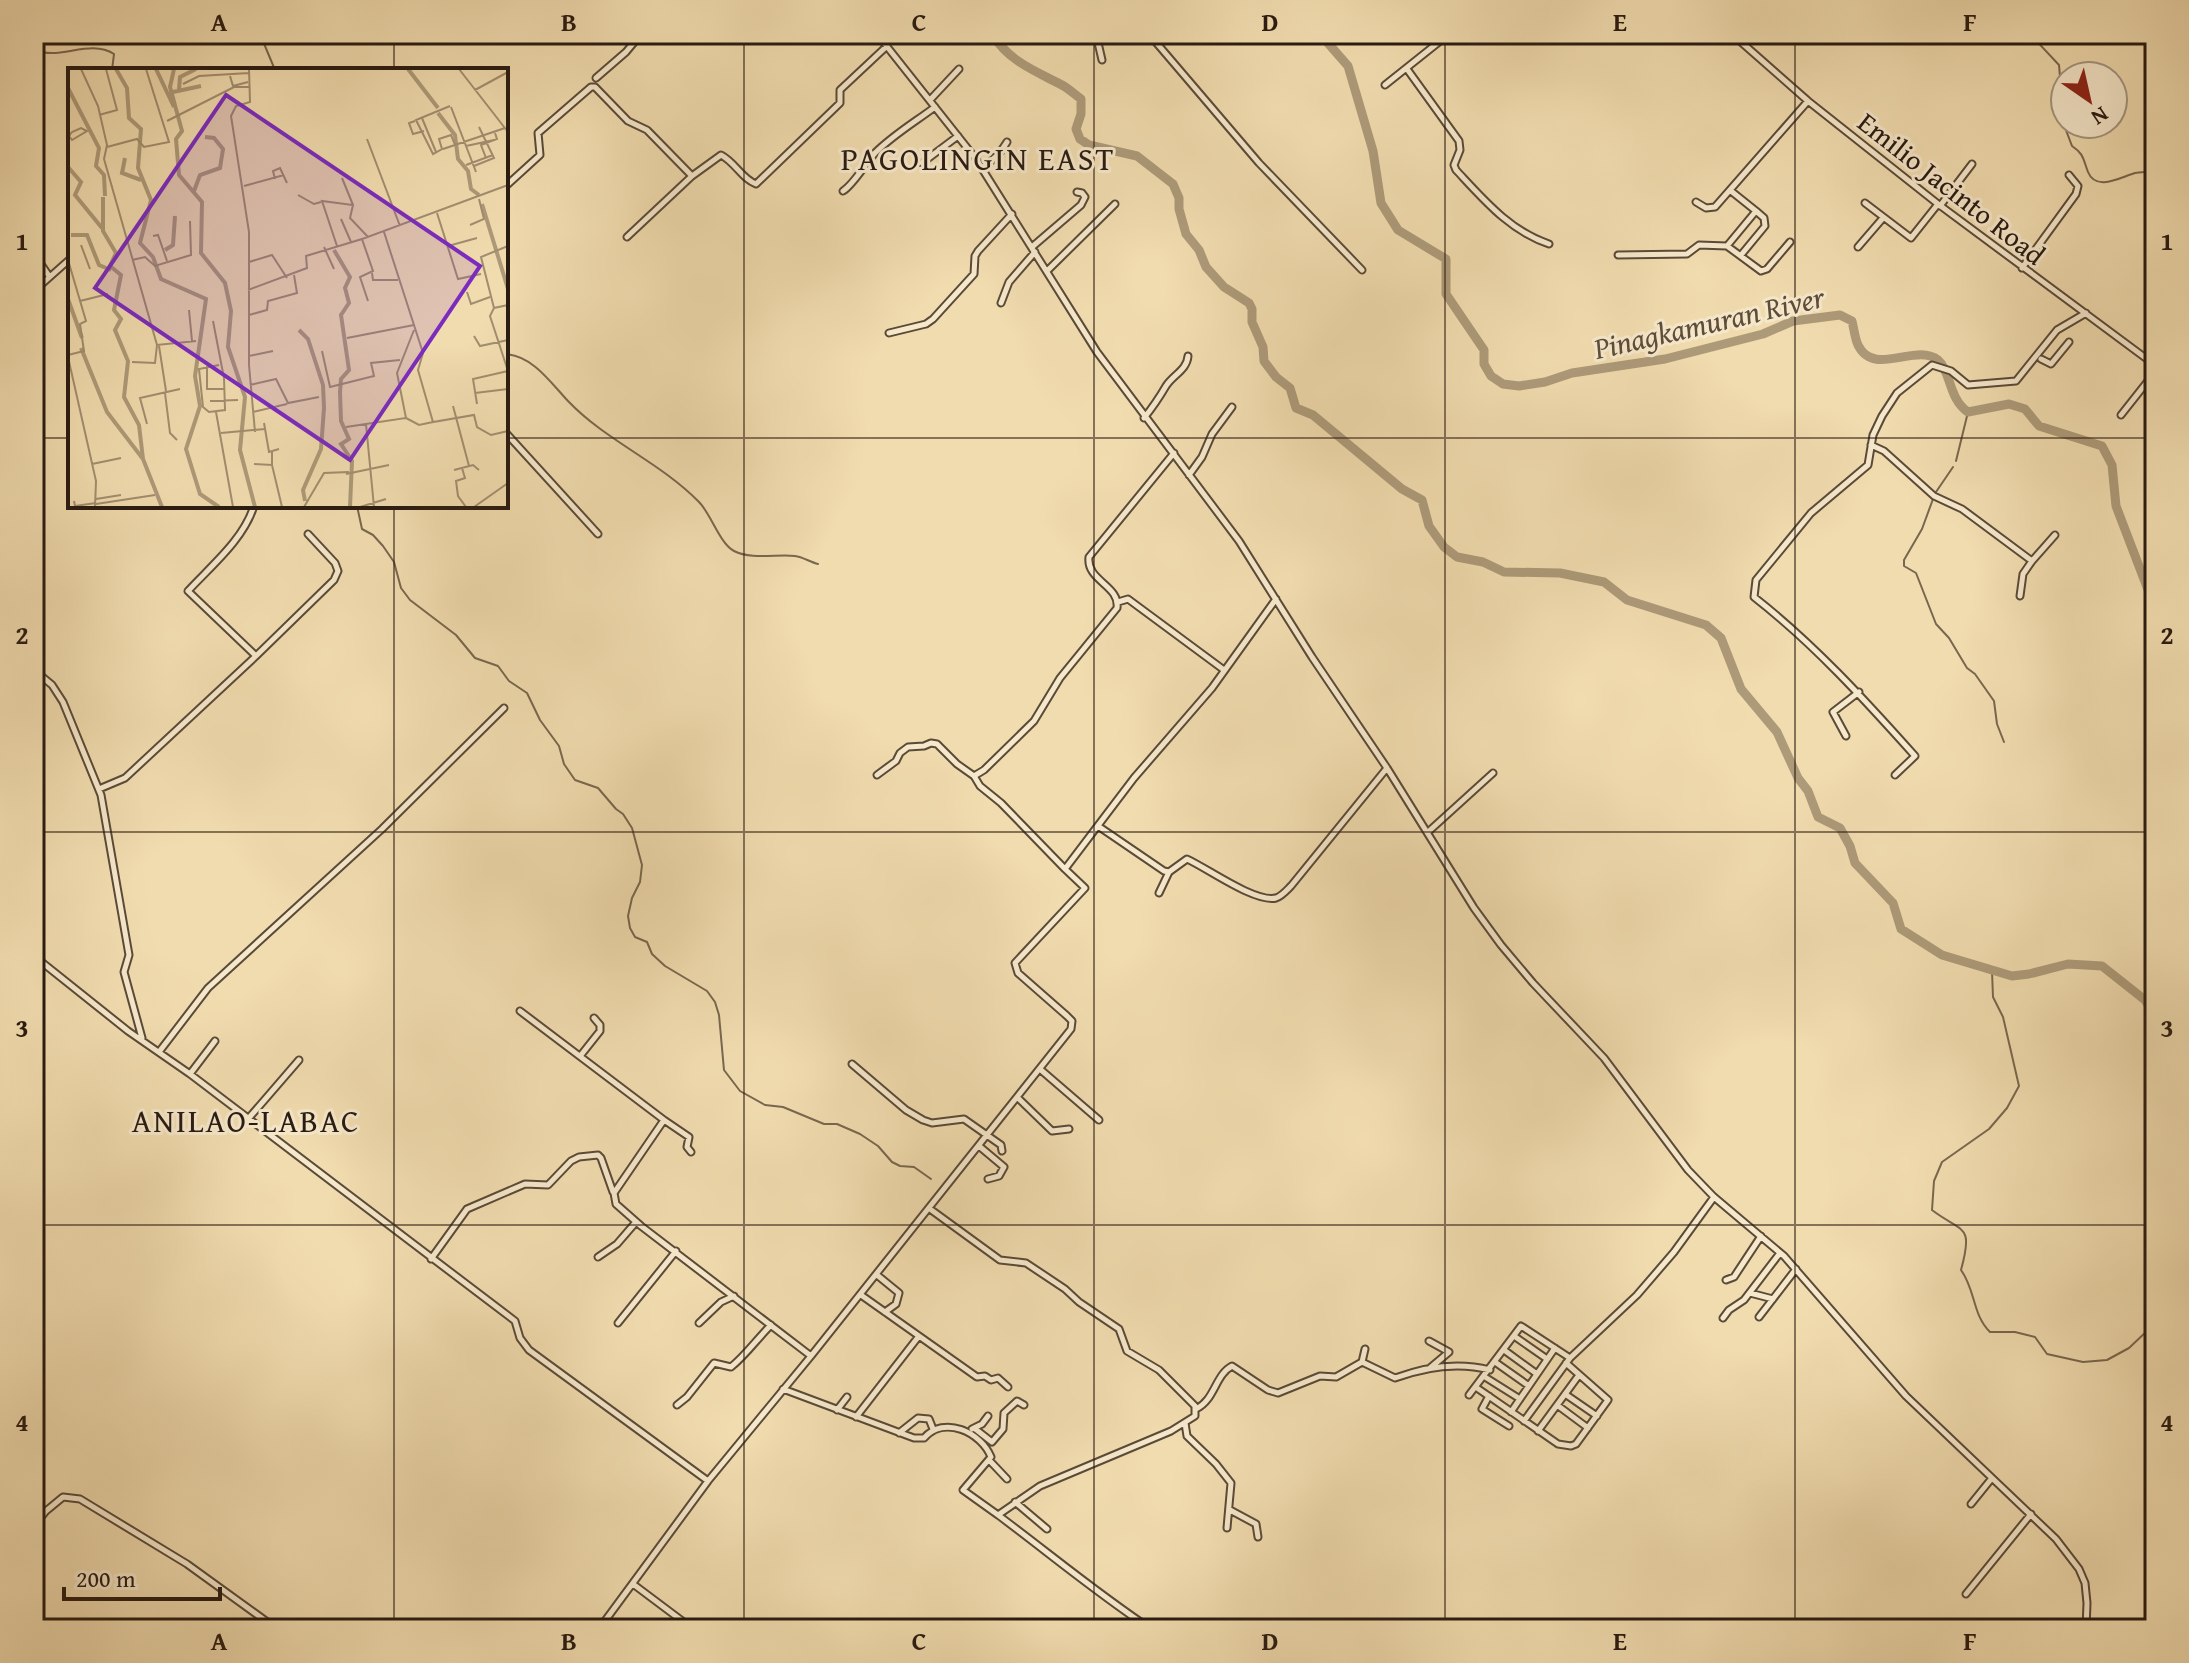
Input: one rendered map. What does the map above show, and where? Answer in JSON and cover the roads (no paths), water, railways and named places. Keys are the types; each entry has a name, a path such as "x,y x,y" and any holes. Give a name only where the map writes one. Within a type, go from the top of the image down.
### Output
{"street":[{"path":"596,78 641,34"},
{"path":"877,34 982,168 1097,352 1239,541 1474,908 1501,945 1604,1058 1668,1146 1714,1197 1780,1253 1906,1396 2056,1539 2079,1569 2086,1592 2086,1629"},
{"path":"1096,34 1102,60"},
{"path":"1144,34 1154,40 1259,163 1362,270"},
{"path":"1154,40 1167,34"},
{"path":"1385,85 1449,34"},
{"name":"Emilio Jacinto Road","path":"1732,34 1808,101 1939,205 2155,365"},
{"path":"627,237 692,176 721,155 730,160 751,183 756,184 840,103 840,90 887,46"},
{"path":"930,100 959,69"},
{"path":"1407,69 1459,141 1460,150 1454,165 1456,170 1499,215 1532,239 1549,244"},
{"path":"508,184 540,155 538,133 591,87 598,90 628,121 647,130 692,176"},
{"path":"1696,202 1712,209 1808,101"},
{"path":"843,191 875,153 935,107"},
{"path":"922,163 958,136"},
{"path":"982,168 999,154 1007,142"},
{"path":"1865,203 1911,238 1972,164"},
{"path":"2022,268 2076,194 2078,186 2069,175"},
{"path":"1731,191 1764,218 1765,226 1741,255"},
{"path":"1001,303 1009,282 1034,249 1081,205 1085,197 1077,192"},
{"path":"1047,271 1115,204"},
{"path":"1727,246 1756,211"},
{"path":"889,333 926,324 933,319 974,274 978,251 1012,214"},
{"path":"1858,247 1883,218"},
{"path":"1618,255 1687,254 1699,245 1727,246 1764,271 1790,242"},
{"path":"34,254 49,276"},
{"path":"34,291 68,261"},
{"path":"1895,775 1915,756 1859,692 1797,631 1754,597 1756,580 1811,513 1868,465 1871,445 1882,416 1897,393 1932,365 1951,371 1968,385 2002,384 2021,377 2057,330 2086,313"},
{"path":"2039,357 2051,364 2069,342"},
{"path":"1144,418 1163,395 1166,385 1187,364 1188,356"},
{"path":"2121,415 2155,372"},
{"path":"1189,475 1202,457 1212,434 1232,407"},
{"path":"508,435 598,534"},
{"path":"1871,445 1884,451 1922,487 1962,509 2032,561"},
{"path":"974,776 1034,721 1043,710 1047,696 1117,608 1116,595 1091,571 1089,557 1174,453"},
{"path":"253,508 236,540 188,591 256,656"},
{"path":"99,789 125,778 334,580 338,571 335,563 308,534"},
{"path":"2020,596 2023,574 2055,535"},
{"path":"1118,602 1128,599 1224,670"},
{"path":"1065,869 1224,670 1276,599"},
{"path":"34,670 52,685 63,702 99,789 129,955 124,972 143,1039"},
{"path":"1846,736 1833,712 1859,692"},
{"path":"159,1052 208,988 382,829 504,708"},
{"path":"599,1629 708,1481 981,1148 1071,1029 1072,1021 1018,973 1015,963 1085,888 1001,803 978,784 974,776 937,744 908,747 877,775"},
{"path":"1159,893 1169,872 1187,859 1232,885 1265,898 1278,898 1387,768"},
{"path":"1428,832 1493,773"},
{"path":"1098,826 1169,872"},
{"path":"34,956 128,1031 190,1074 515,1321 520,1338 529,1350 708,1481"},
{"path":"520,1011 689,1137 687,1147 691,1152"},
{"path":"581,1055 600,1031 594,1018"},
{"path":"190,1074 215,1041"},
{"path":"248,1119 299,1060"},
{"path":"852,1064 906,1110 923,1120 932,1123 964,1119 1001,1145 1002,1151"},
{"path":"1041,1070 1099,1120"},
{"path":"1018,1098 1052,1131 1069,1129"},
{"path":"614,1193 664,1120"},
{"path":"981,1148 1004,1167 999,1176 988,1179"},
{"path":"431,1259 467,1209 525,1184 548,1185 579,1157 598,1155 616,1204 811,1356"},
{"path":"1524,1421 1568,1360 1637,1295 1674,1252 1714,1197"},
{"path":"929,1209 992,1256 1026,1263 1119,1329 1127,1351 1159,1370 1191,1400 1196,1409 1195,1416 1185,1423 1040,1486 998,1515"},
{"path":"598,1257 617,1244 636,1222"},
{"path":"1726,1280 1734,1277 1761,1236"},
{"path":"618,1323 676,1251"},
{"path":"1723,1318 1750,1293 1780,1253"},
{"path":"1759,1317 1796,1269"},
{"path":"877,1275 899,1293 896,1304 885,1312"},
{"path":"1750,1293 1773,1299"},
{"path":"861,1295 977,1377 998,1378 1008,1387"},
{"path":"699,1323 721,1302 734,1296"},
{"path":"677,1405 714,1363 731,1367 771,1325"},
{"path":"1469,1395 1521,1326 1555,1348 1579,1375 1608,1399 1571,1446 1558,1444 1477,1388"},
{"path":"856,1417 919,1336"},
{"path":"1514,1336 1547,1359"},
{"path":"1429,1341 1449,1352 1429,1369"},
{"path":"1511,1412 1555,1348"},
{"path":"1196,1409 1207,1401 1229,1367 1237,1367 1252,1380 1278,1393 1320,1376 1336,1377 1362,1362 1365,1349"},
{"path":"1504,1350 1537,1374"},
{"path":"1362,1362 1395,1378 1412,1371 1463,1365 1490,1370"},
{"path":"1495,1362 1529,1386"},
{"path":"1538,1431 1579,1375"},
{"path":"1485,1377 1520,1399"},
{"path":"783,1389 921,1439 933,1429 953,1427 971,1430 992,1442 1003,1429 1004,1413 1017,1401 1024,1405"},
{"path":"1565,1394 1597,1416"},
{"path":"1489,1396 1482,1409 1509,1426"},
{"path":"837,1410 847,1397"},
{"path":"1557,1405 1588,1428"},
{"path":"971,1430 988,1416"},
{"path":"899,1433 918,1418 929,1419 933,1429"},
{"path":"1185,1423 1187,1436 1231,1483 1227,1528"},
{"path":"971,1430 991,1454 990,1461 963,1490 1151,1629"},
{"path":"990,1461 1007,1479"},
{"path":"1971,1504 1992,1478"},
{"path":"34,1526 63,1497 80,1499 187,1564 277,1629"},
{"path":"1015,1502 1047,1529"},
{"path":"1230,1510 1256,1524 1258,1537"},
{"path":"1966,1594 2031,1514"},
{"path":"633,1584 693,1629"}],"waterway":[{"path":"260,34 274,68"},
{"path":"992,34 1014,58 1063,85 1081,99 1081,114 1076,129 1080,139 1089,145 1137,156 1173,184 1186,234 1199,250 1206,267 1224,287 1249,303 1252,322 1263,347 1264,361 1276,377 1290,388 1296,408 1313,415 1402,489 1422,500 1429,526 1444,547 1457,557 1483,562 1504,572 1560,573 1604,582 1627,600 1706,625 1721,638 1741,689 1777,732 1818,817 1840,828 1855,863 1893,903 1901,929 1942,955 2012,976 2068,964 2102,966 2145,1000 2155,1027"},
{"name":"Pinagkamuran River","path":"1320,34 1348,66 1373,151 1381,203 1398,230 1446,259 1446,294 1484,350 1484,364 1491,376 1503,384 1519,386 1545,382 1572,373 1665,359 1763,334 1793,321 1840,315 1852,321 1858,345 1874,359 1918,355 1938,360 1957,400 1968,412 2009,404 2025,409 2039,426 2102,446 2112,465 2116,506 2155,608"},
{"path":"2030,34 2059,65 2064,125 2072,146 2081,154 2092,178 2109,182 2135,173 2155,171"},
{"path":"34,49 53,53 94,48 104,50 114,54 112,68"},
{"path":"508,354 533,365 583,415 684,488 703,507 724,542 734,551 756,556 795,556 818,564"},
{"path":"1956,461 1968,412"},
{"path":"1936,492 1953,467"},
{"path":"1933,499 1904,566 1916,573 1936,624 1994,701 1997,724 2004,742"},
{"path":"357,508 362,529 373,535 394,562 401,588 410,600 456,635 475,658 498,666 509,681 527,693 540,720 559,746 564,764 575,780 598,788 623,814 632,828 642,865 640,882 628,916 630,928 635,937 647,942 652,954 665,966 707,991 715,1002 724,1070 740,1091 765,1105 783,1107 824,1124 837,1124 860,1134 878,1146 892,1162 914,1167 931,1179"},
{"path":"1992,971 1993,997 2003,1017 2019,1086 2007,1108 1989,1129 1942,1162 1934,1181 1932,1210 1963,1231 1966,1244 1961,1270 1980,1318 1990,1332 2015,1332 2035,1337 2047,1354 2083,1362 2107,1360 2129,1348 2147,1331"}],"district":[{"name":"PAGOLINGIN EAST","path":"978,158"},
{"name":"ANILAO-LABAC","path":"246,1120"}]}
